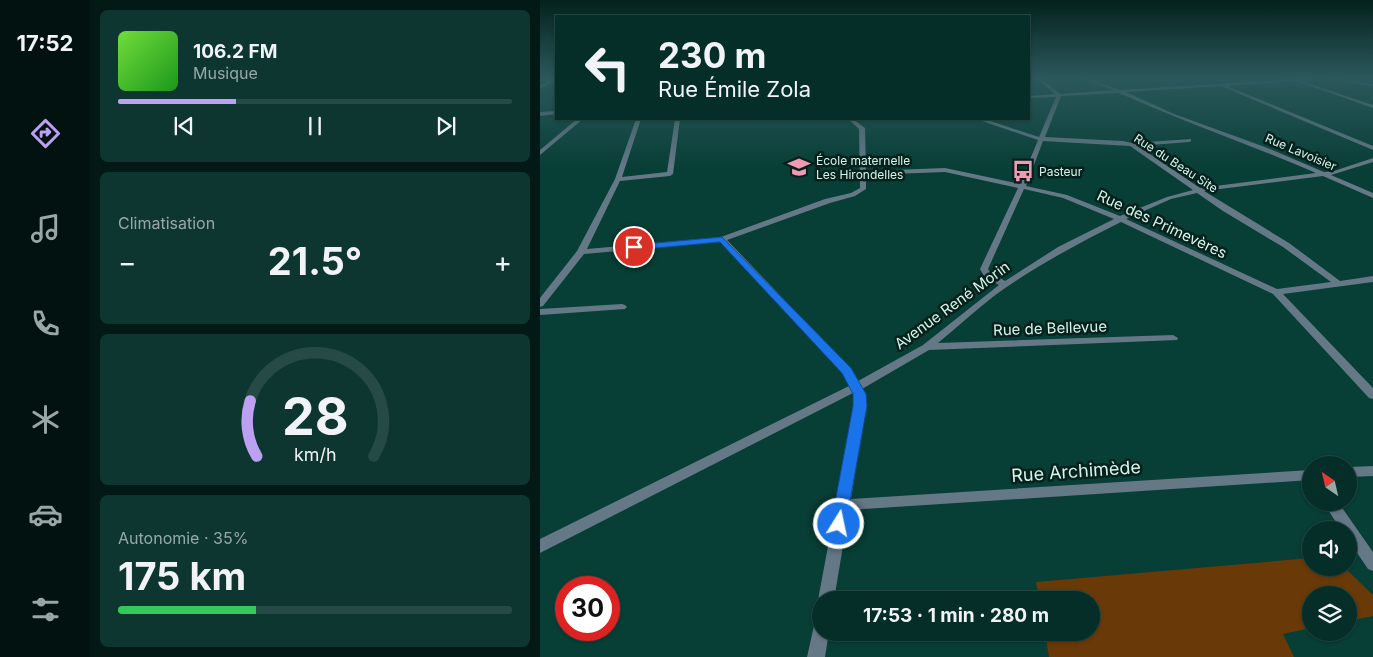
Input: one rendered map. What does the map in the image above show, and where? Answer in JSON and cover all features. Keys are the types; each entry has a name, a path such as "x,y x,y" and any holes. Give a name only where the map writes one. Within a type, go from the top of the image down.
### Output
{"street":[{"path":"1005,285 987,274 984,268 1022,187 1054,108"},
{"name":"Rue Lavoisier","path":"1156,108 1263,148 1373,196"},
{"path":"1281,108 1373,148"},
{"path":"540,114 555,113"},
{"path":"540,153 579,120"},
{"path":"540,304 581,252 618,180 638,120"},
{"path":"618,180 670,174 678,120"},
{"path":"581,252 722,239 828,201 858,194 862,189 864,172 862,128 851,120"},
{"name":"Rue du Beau Site","path":"983,120 1041,139 1132,145 1197,190 1286,245 1339,284"},
{"path":"1132,145 1189,140"},
{"name":"Avenue René Morin","path":"540,546 855,388 927,347 1005,285 1061,249 1120,219 1169,198 1197,190 1345,171 1373,160"},
{"name":"Rue des Primevères","path":"864,172 945,170 1065,196 1120,219 1276,292 1373,395"},
{"path":"722,239 846,371 854,382 859,394 860,406 828,591"},
{"path":"1276,292 1373,279"},
{"path":"540,312 622,307"},
{"name":"Rue de Bellevue","path":"927,347 1173,338"},
{"path":"1358,472 1373,471"},
{"name":"Rue Archimède","path":"842,505 1302,476"},
{"path":"1336,511 1373,564"},
{"path":"816,657 819,641"}],"shaded area":[{"path":"1302,559 1302,576 1353,576 1373,595 1373,616 1357,619 1357,586 1302,586 1302,630 1283,634 1294,657 1049,657 1046,641 1100,641 1100,591 1038,591 1036,582"}],"place":[{"name":"École maternelle Les Hirondelles","path":"799,167"},
{"name":"Pasteur","path":"1023,171"}],"route":[{"path":"634,247 722,239 846,371 854,382 859,394 860,406 839,524"}]}
